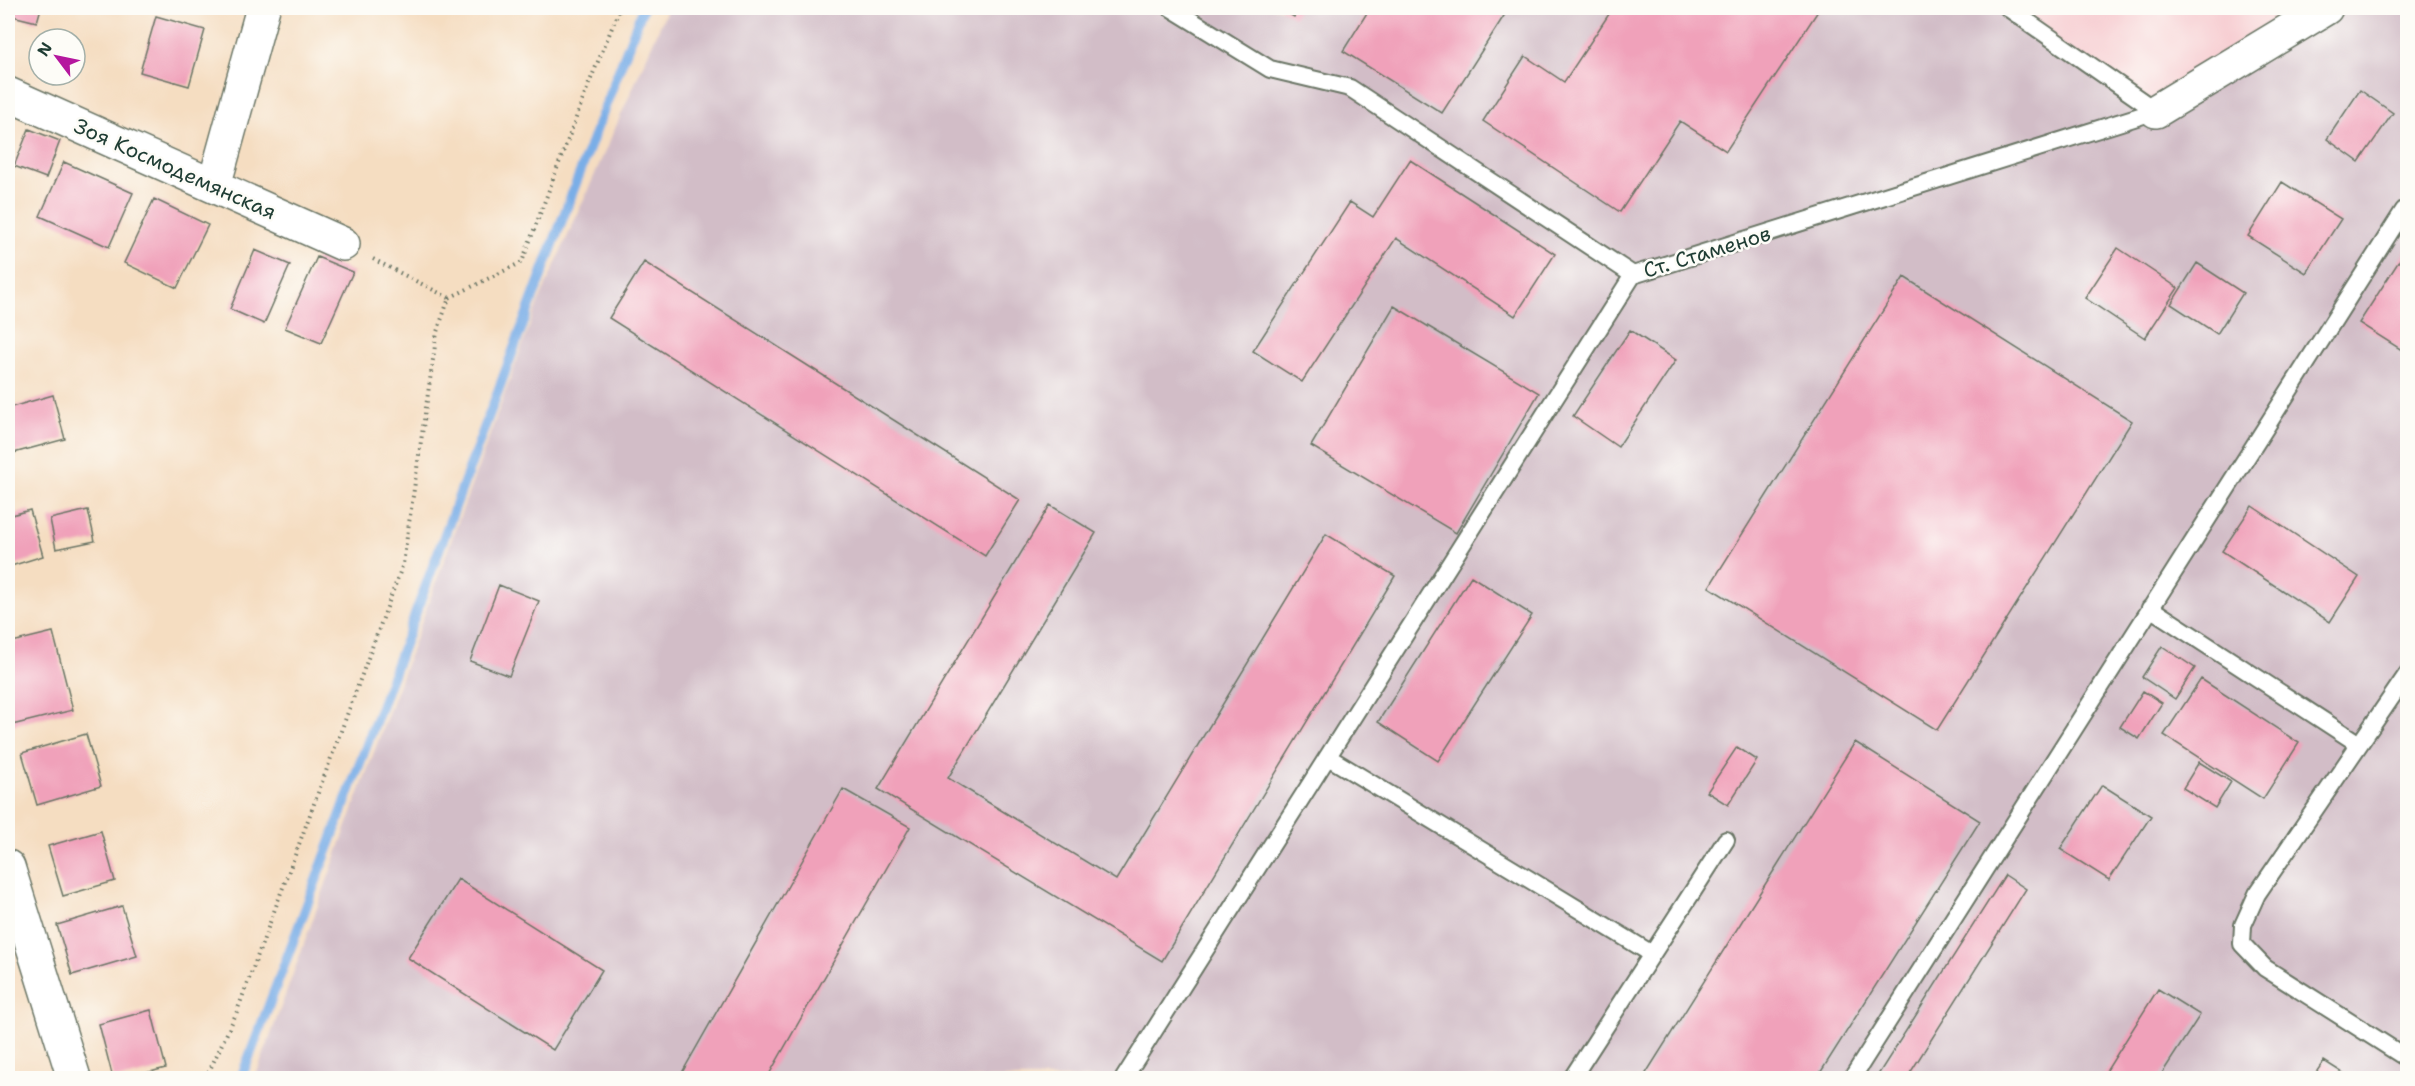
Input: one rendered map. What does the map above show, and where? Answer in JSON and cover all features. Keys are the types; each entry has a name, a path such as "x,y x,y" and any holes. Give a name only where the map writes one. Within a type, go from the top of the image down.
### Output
{"street":[{"path":"214,186 262,8"},
{"name":"Ст. Стаменов","path":"2156,111 2326,8"},
{"name":"Зоя Космодемянская","path":"8,94 344,244"},
{"path":"8,867 74,1078"}],"lane":[{"name":"Ст. Стаменов","path":"1171,8 1269,69 1350,88 1634,274 2156,111"},
{"path":"2008,8 2156,111"},
{"path":"1852,1078 2404,210"},
{"path":"1124,1078 1634,274"},
{"path":"2150,608 2359,744"},
{"path":"2408,673 2257,894 2243,925 2242,944 2265,968 2408,1059"},
{"path":"1328,757 1652,954"},
{"path":"1572,1078 1726,840"}],"path":[{"path":"206,1078 236,1014 404,564 437,332 449,298 522,262 620,8"},
{"path":"344,244 449,298"}],"shaded area":[{"path":"668,8 2008,8 2156,111 2326,8 2407,8 2407,1078 255,1078 536,308"},
{"path":"2008,8 2326,8 2156,111"}],"building":[{"path":"8,8 41,8 37,22 8,15"},
{"path":"1279,8 1299,8 1294,17"},
{"path":"1370,8 1509,8 1442,113 1343,51"},
{"path":"1613,8 1820,8 1726,151 1680,121 1620,212 1483,121 1525,56 1564,82"},
{"path":"156,16 205,30 189,86 140,72"},
{"path":"2360,90 2393,113 2359,162 2327,139"},
{"path":"29,129 60,141 46,178 14,166"},
{"path":"1410,160 1555,254 1515,316 1396,238 1302,382 1253,351 1350,202 1373,217"},
{"path":"64,162 133,193 109,247 40,216"},
{"path":"2282,182 2341,219 2306,273 2248,236"},
{"path":"154,199 208,225 177,288 124,263"},
{"path":"2408,247 2408,354 2359,323"},
{"path":"2118,248 2178,288 2145,338 2085,298"},
{"path":"255,250 290,265 264,324 230,309"},
{"path":"317,257 353,272 321,343 285,328"},
{"path":"644,262 1020,500 985,556 609,318"},
{"path":"2197,263 2243,293 2217,334 2171,304"},
{"path":"1904,277 2132,421 1937,730 1709,587"},
{"path":"1394,306 1539,393 1456,533 1311,446"},
{"path":"1630,330 1676,360 1618,447 1573,416"},
{"path":"53,395 65,439 10,454 8,408"},
{"path":"1050,505 1096,533 948,778 1116,880 1326,534 1395,576 1162,961 878,789"},
{"path":"2252,506 2359,577 2330,622 2222,551"},
{"path":"30,510 43,556 8,567 8,516"},
{"path":"88,510 95,541 56,549 50,519"},
{"path":"1471,576 1532,615 1438,761 1378,722"},
{"path":"499,585 539,601 509,676 470,661"},
{"path":"53,632 73,710 8,726 8,643"},
{"path":"2162,646 2195,668 2175,699 2142,677"},
{"path":"2201,679 2299,743 2263,799 2164,735"},
{"path":"2143,691 2162,703 2139,739 2120,727"},
{"path":"86,734 101,786 37,805 22,753"},
{"path":"1855,742 1980,821 1817,1078 1643,1078"},
{"path":"1737,747 1757,760 1728,805 1707,792"},
{"path":"2199,762 2231,782 2215,808 2183,788"},
{"path":"2102,785 2151,816 2109,880 2060,849"},
{"path":"843,789 910,827 767,1078 679,1078"},
{"path":"101,831 115,881 63,896 48,846"},
{"path":"2005,875 2026,889 1907,1078 1876,1078"},
{"path":"458,879 602,970 553,1050 408,958"},
{"path":"122,906 137,956 72,975 57,925"},
{"path":"2158,989 2200,1015 2159,1078 2102,1078"},
{"path":"151,1010 166,1068 125,1078 113,1078 99,1024"},
{"path":"2324,1061 2351,1078 2312,1078"}],"waterway":[{"path":"241,1078 643,8"}]}
